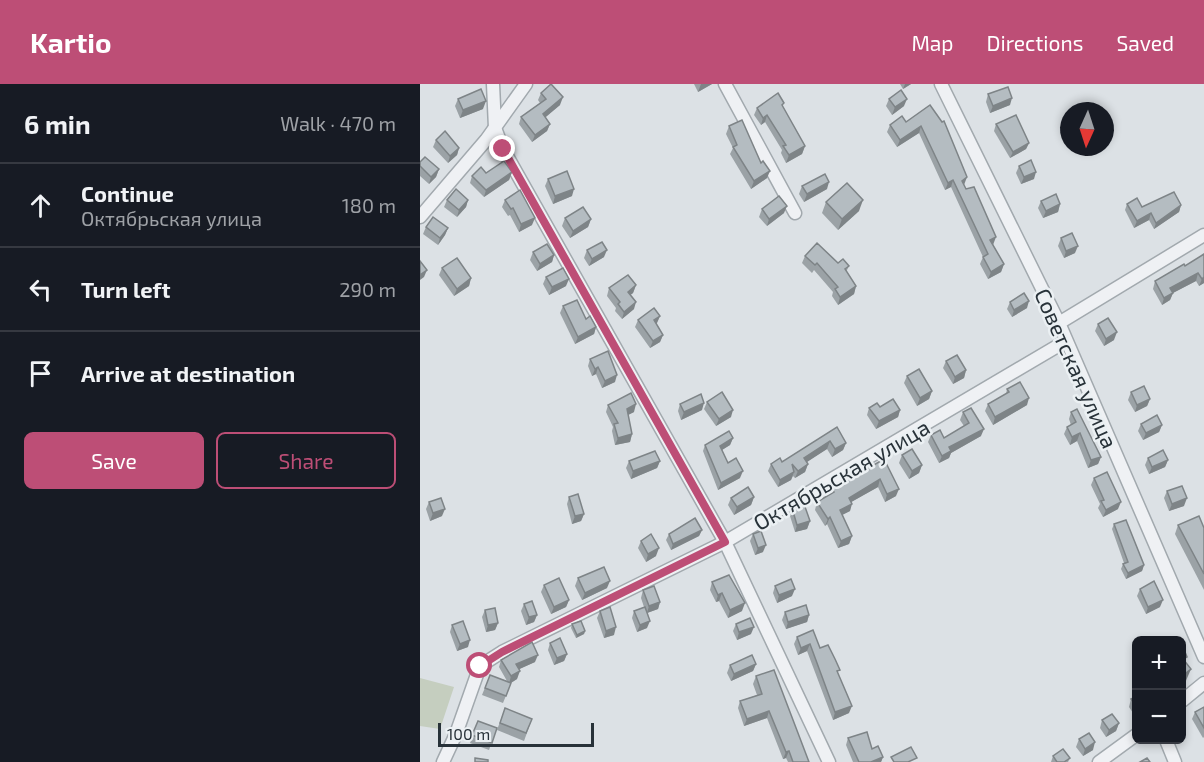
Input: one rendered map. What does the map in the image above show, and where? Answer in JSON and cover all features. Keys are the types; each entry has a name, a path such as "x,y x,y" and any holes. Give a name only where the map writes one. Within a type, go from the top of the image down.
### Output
{"street":[{"path":"492,84 495,128 503,149 725,542 829,762"},
{"path":"420,217 495,128 526,84"},
{"path":"725,84 795,213"},
{"name":"Советская улица","path":"941,84 1059,323 1204,657"},
{"path":"1059,323 1204,235"},
{"name":"Октябрьская улица","path":"442,762 456,734 480,666 502,652 725,542 1066,341"},
{"path":"1186,698 1204,683"},
{"path":"1099,762 1132,739"},
{"path":"1168,744 1175,762"}],"green space":[{"path":"420,678 454,687 440,729 420,726"}],"building":[{"path":"551,84 563,97 543,114 550,124 535,135 521,117 546,99 541,93"},
{"path":"1008,87 1012,98 993,106 988,94"},
{"path":"481,89 486,101 463,110 458,99"},
{"path":"901,90 907,99 895,107 889,99"},
{"path":"778,93 784,103 782,105 805,146 789,155 783,146 786,145 767,115 763,118 757,108"},
{"path":"930,105 942,122 944,121 967,177 962,181 966,189 974,187 996,237 990,240 1004,264 991,272 983,257 988,254 953,180 948,183 921,126 900,140 890,125 902,116 906,122"},
{"path":"1016,115 1029,143 1013,152 996,124"},
{"path":"742,120 761,163 763,161 770,171 754,181 733,147 737,145 729,126"},
{"path":"445,131 459,148 450,156 436,140"},
{"path":"425,157 439,169 431,177 420,166 420,162"},
{"path":"1031,160 1036,172 1024,177 1019,166"},
{"path":"504,161 512,172 486,190 472,176 481,167 486,173"},
{"path":"567,171 574,189 555,196 548,179"},
{"path":"825,174 829,182 807,194 802,186"},
{"path":"847,183 863,200 842,219 826,202"},
{"path":"456,189 468,200 459,210 447,200"},
{"path":"520,190 535,218 521,224 513,208 511,209 505,200"},
{"path":"1174,192 1181,205 1156,223 1151,213 1137,221 1127,204 1137,198 1142,207"},
{"path":"1056,194 1060,204 1046,211 1041,201"},
{"path":"779,196 787,206 769,219 762,209"},
{"path":"583,207 591,219 573,231 565,218"},
{"path":"433,217 448,228 440,238 426,227"},
{"path":"1072,233 1078,246 1066,251 1061,238"},
{"path":"602,242 607,250 592,259 587,250"},
{"path":"817,243 838,263 843,259 849,266 845,269 856,286 840,297 835,289 838,287 817,263 815,265 805,256"},
{"path":"547,244 554,255 540,264 533,252"},
{"path":"1204,254 1204,277 1202,279 1198,273 1170,288 1173,293 1164,298 1155,281"},
{"path":"457,258 471,278 457,289 442,268"},
{"path":"420,261 427,270 420,275"},
{"path":"563,268 569,279 552,287 546,277"},
{"path":"628,275 636,285 628,292 636,302 624,312 618,304 620,302 609,288"},
{"path":"1024,293 1029,301 1014,310 1010,302"},
{"path":"577,300 586,319 590,316 596,327 578,337 563,306"},
{"path":"654,308 660,316 654,320 663,335 653,341 638,320"},
{"path":"1108,318 1117,332 1106,339 1098,324"},
{"path":"608,351 617,375 605,381 598,367 595,369 590,359"},
{"path":"957,355 966,370 955,377 946,361"},
{"path":"919,369 932,391 920,398 907,376"},
{"path":"1020,382 1029,398 995,417 988,404 1009,392 1007,389"},
{"path":"1144,386 1150,399 1137,405 1131,392"},
{"path":"722,392 733,410 719,419 707,402"},
{"path":"631,393 636,404 627,409 632,434 618,438 614,424 618,423 608,405"},
{"path":"701,394 704,403 684,412 680,404"},
{"path":"893,399 900,410 879,421 869,408 877,403 880,407"},
{"path":"971,408 984,429 949,447 951,451 942,456 931,435 940,430 944,438 969,423 963,412"},
{"path":"1077,409 1101,457 1091,460 1080,433 1072,437 1067,427 1076,422 1071,412"},
{"path":"1157,415 1162,425 1146,433 1141,424"},
{"path":"837,427 846,443 835,449 830,441 804,458 808,464 798,471 792,464 794,472 780,480 771,464 780,458 782,462"},
{"path":"729,431 733,438 720,446 728,463 736,458 743,471 721,483 705,445"},
{"path":"912,449 922,465 912,471 902,455"},
{"path":"1163,450 1168,460 1152,467 1148,458"},
{"path":"655,451 660,461 633,471 629,461"},
{"path":"884,459 899,489 887,494 880,479 849,498 852,504 840,510 852,536 841,541 830,517 828,519 817,502 834,492 832,489"},
{"path":"1107,472 1121,502 1106,510 1094,478"},
{"path":"1182,486 1187,498 1172,504 1167,491"},
{"path":"748,487 754,497 737,507 731,498"},
{"path":"578,494 584,514 575,516 569,497"},
{"path":"441,498 445,509 433,513 429,502"},
{"path":"804,504 810,521 797,525 792,508"},
{"path":"1199,516 1204,528 1204,574 1178,525"},
{"path":"695,518 702,530 673,544 669,534"},
{"path":"1126,520 1144,565 1128,573 1123,564 1128,562 1114,524"},
{"path":"761,531 766,545 758,548 753,534"},
{"path":"651,534 659,548 648,554 641,541"},
{"path":"604,567 610,581 585,593 578,578"},
{"path":"729,575 745,603 730,610 722,593 718,595 712,582"},
{"path":"559,578 569,600 554,607 544,585"},
{"path":"791,579 795,589 779,595 775,586"},
{"path":"1154,581 1163,600 1148,607 1140,589"},
{"path":"654,586 660,602 649,606 643,590"},
{"path":"532,601 537,615 529,617 524,604"},
{"path":"806,605 809,615 788,622 785,612"},
{"path":"610,607 616,627 606,631 600,611"},
{"path":"645,607 650,621 640,625 634,611"},
{"path":"495,608 498,623 488,625 485,610"},
{"path":"750,618 754,627 739,632 736,624"},
{"path":"463,621 470,640 460,644 452,625"},
{"path":"581,621 585,631 577,635 572,624"},
{"path":"813,630 820,648 828,645 840,670 837,671 852,706 835,712 810,644 801,648 797,637"},
{"path":"560,638 567,654 557,658 550,643"},
{"path":"532,642 538,655 516,664 520,671 511,676 501,660"},
{"path":"752,655 756,664 734,674 730,665"},
{"path":"1186,663 1191,669 1186,673"},
{"path":"774,670 809,762 793,762 789,751 786,752 769,711 747,719 740,701 762,694 756,676"},
{"path":"490,675 511,683 506,696 485,688"},
{"path":"1204,707 1204,728 1195,712"},
{"path":"505,708 532,719 526,733 500,723"},
{"path":"1112,714 1119,723 1109,730 1102,720"},
{"path":"478,721 497,728 492,743 472,735"},
{"path":"867,732 872,749 878,746 883,757 871,762 859,762 848,738"},
{"path":"1089,733 1095,742 1085,749 1079,739"},
{"path":"911,747 917,758 908,762 894,762 891,757"},
{"path":"1063,749 1070,758 1064,762 1057,762 1053,756"},
{"path":"475,758 488,760 488,762 475,762"}],"route":[{"path":"480,666 502,652 725,542 503,149"}]}
